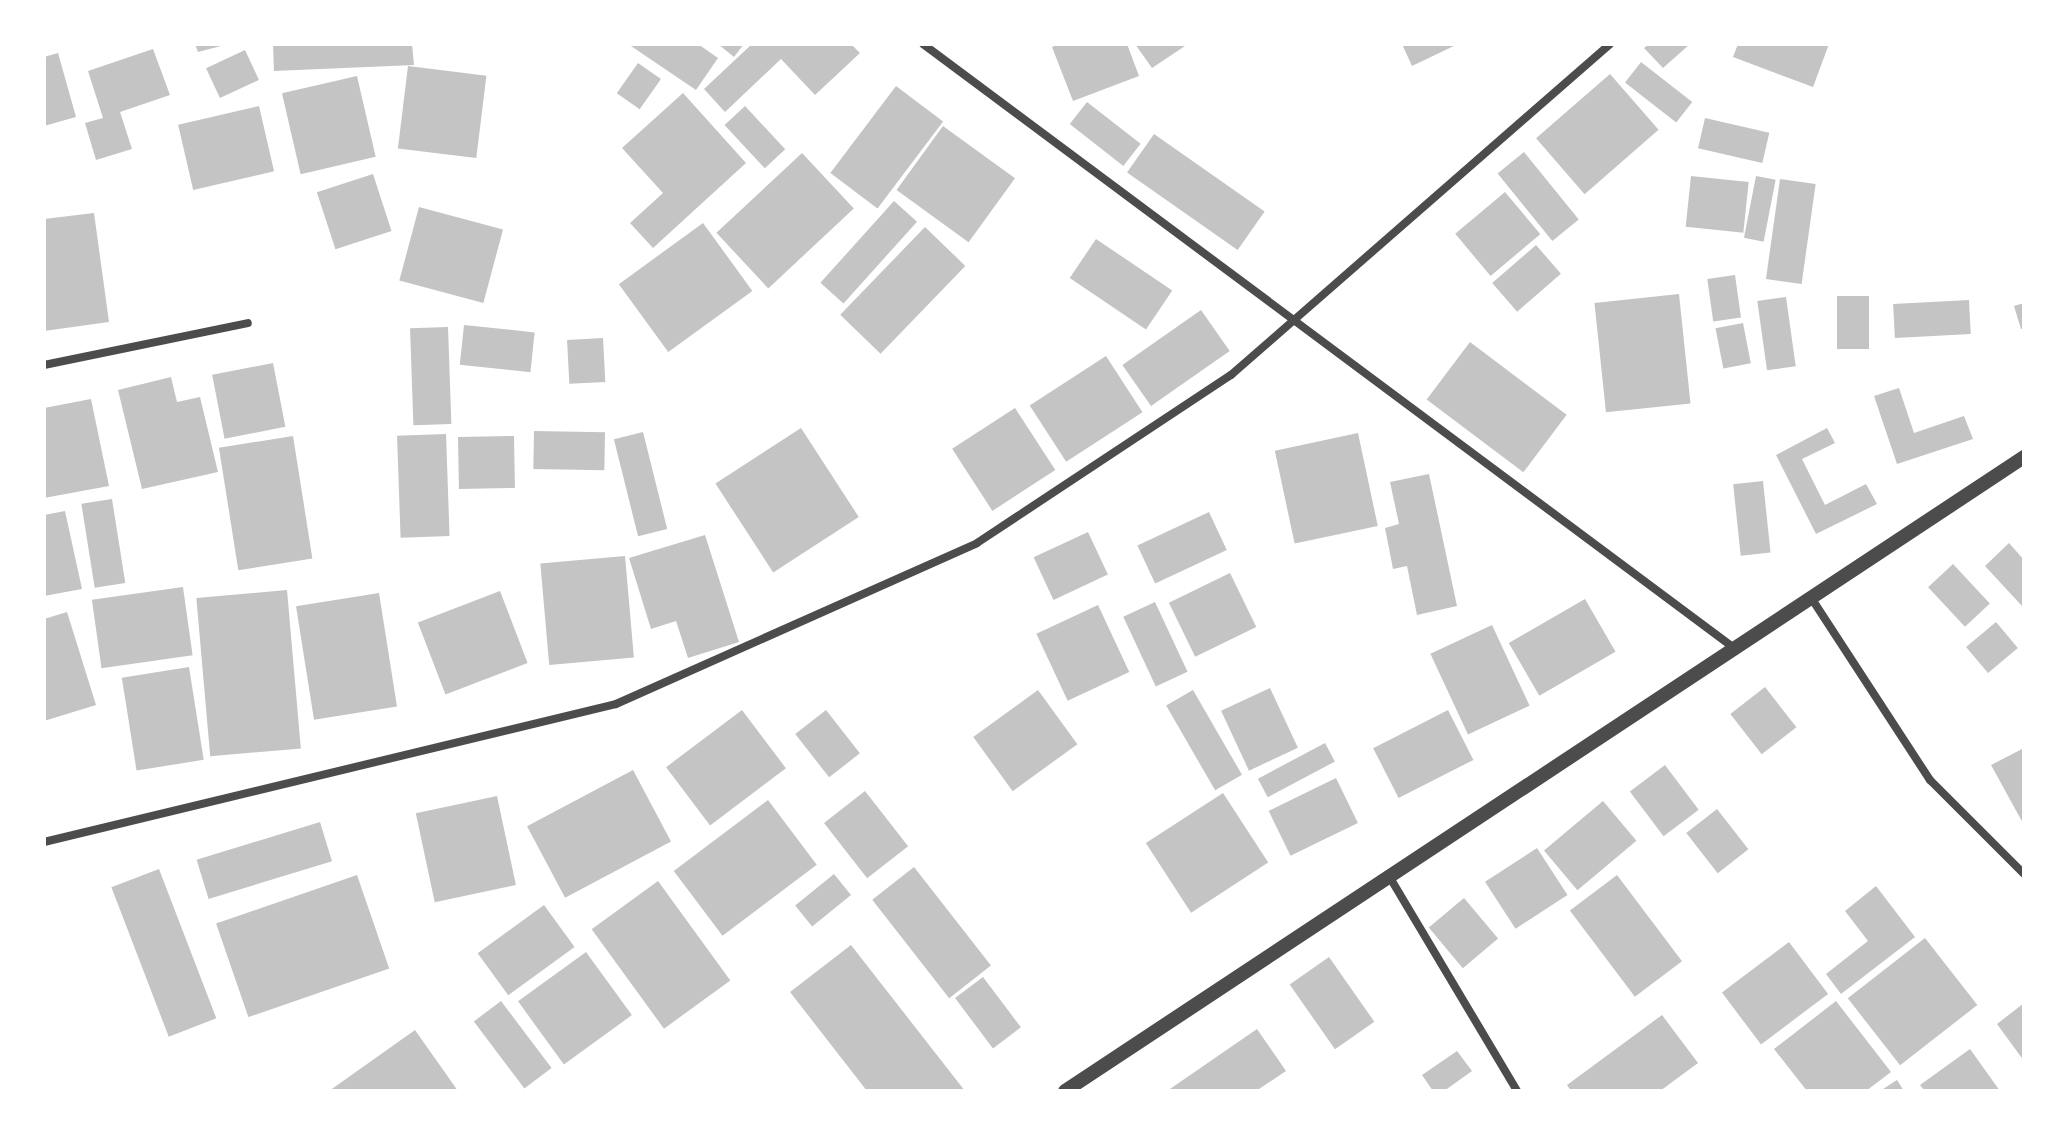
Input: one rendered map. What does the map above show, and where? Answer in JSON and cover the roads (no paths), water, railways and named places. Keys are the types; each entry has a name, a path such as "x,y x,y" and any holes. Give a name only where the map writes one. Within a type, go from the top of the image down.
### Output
{"street":[{"path":"923,44 1733,647"},
{"path":"44,842 616,704 977,543 1231,375 1293,317 1610,44"},
{"path":"44,365 248,323"},
{"path":"1065,1091 2024,457"},
{"path":"1810,596 1930,780 2024,874"},
{"path":"1389,876 1517,1091"}]}
